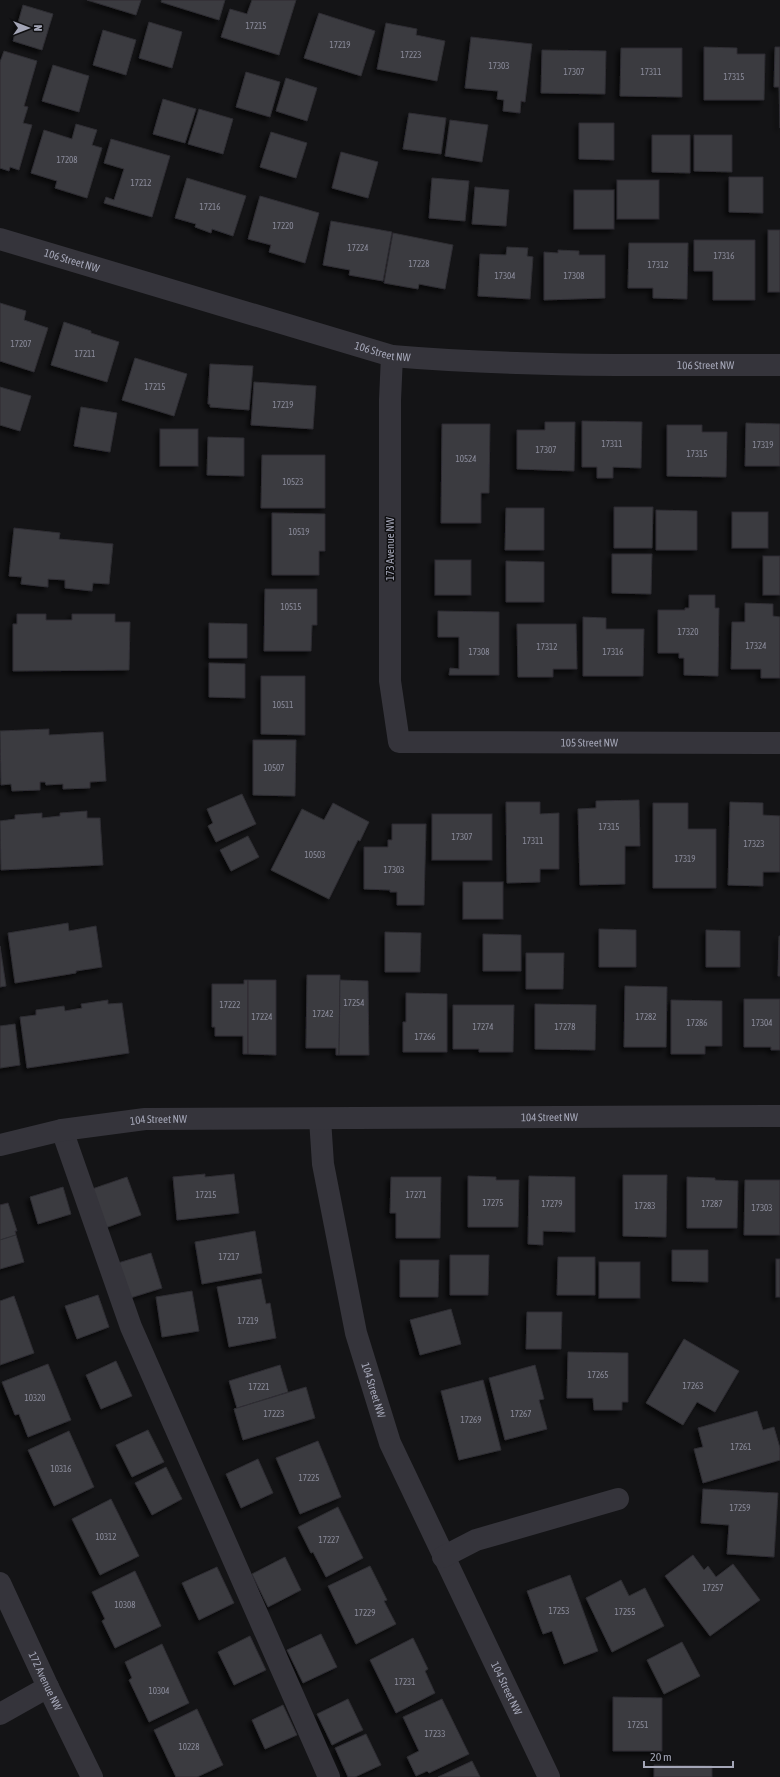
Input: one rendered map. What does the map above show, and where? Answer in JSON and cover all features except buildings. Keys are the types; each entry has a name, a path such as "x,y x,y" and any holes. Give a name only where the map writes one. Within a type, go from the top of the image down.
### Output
{"street":[{"name":"106 Street NW","path":"0,240 392,356 455,361 527,364 780,365"},
{"name":"173 Avenue NW","path":"392,356 390,400 390,681 399,742"},
{"name":"105 Street NW","path":"399,742 780,743"},
{"name":"104 Street NW","path":"0,1145 62,1130 145,1119 780,1116"},
{"name":"104 Street NW","path":"320,1119 323,1164 356,1333 390,1443 549,1777"},
{"path":"62,1130 131,1328 329,1777"},
{"path":"443,1557 476,1540 618,1499"},
{"name":"172 Avenue NW","path":"0,1584 92,1777"},
{"path":"0,1714 48,1687"}]}
